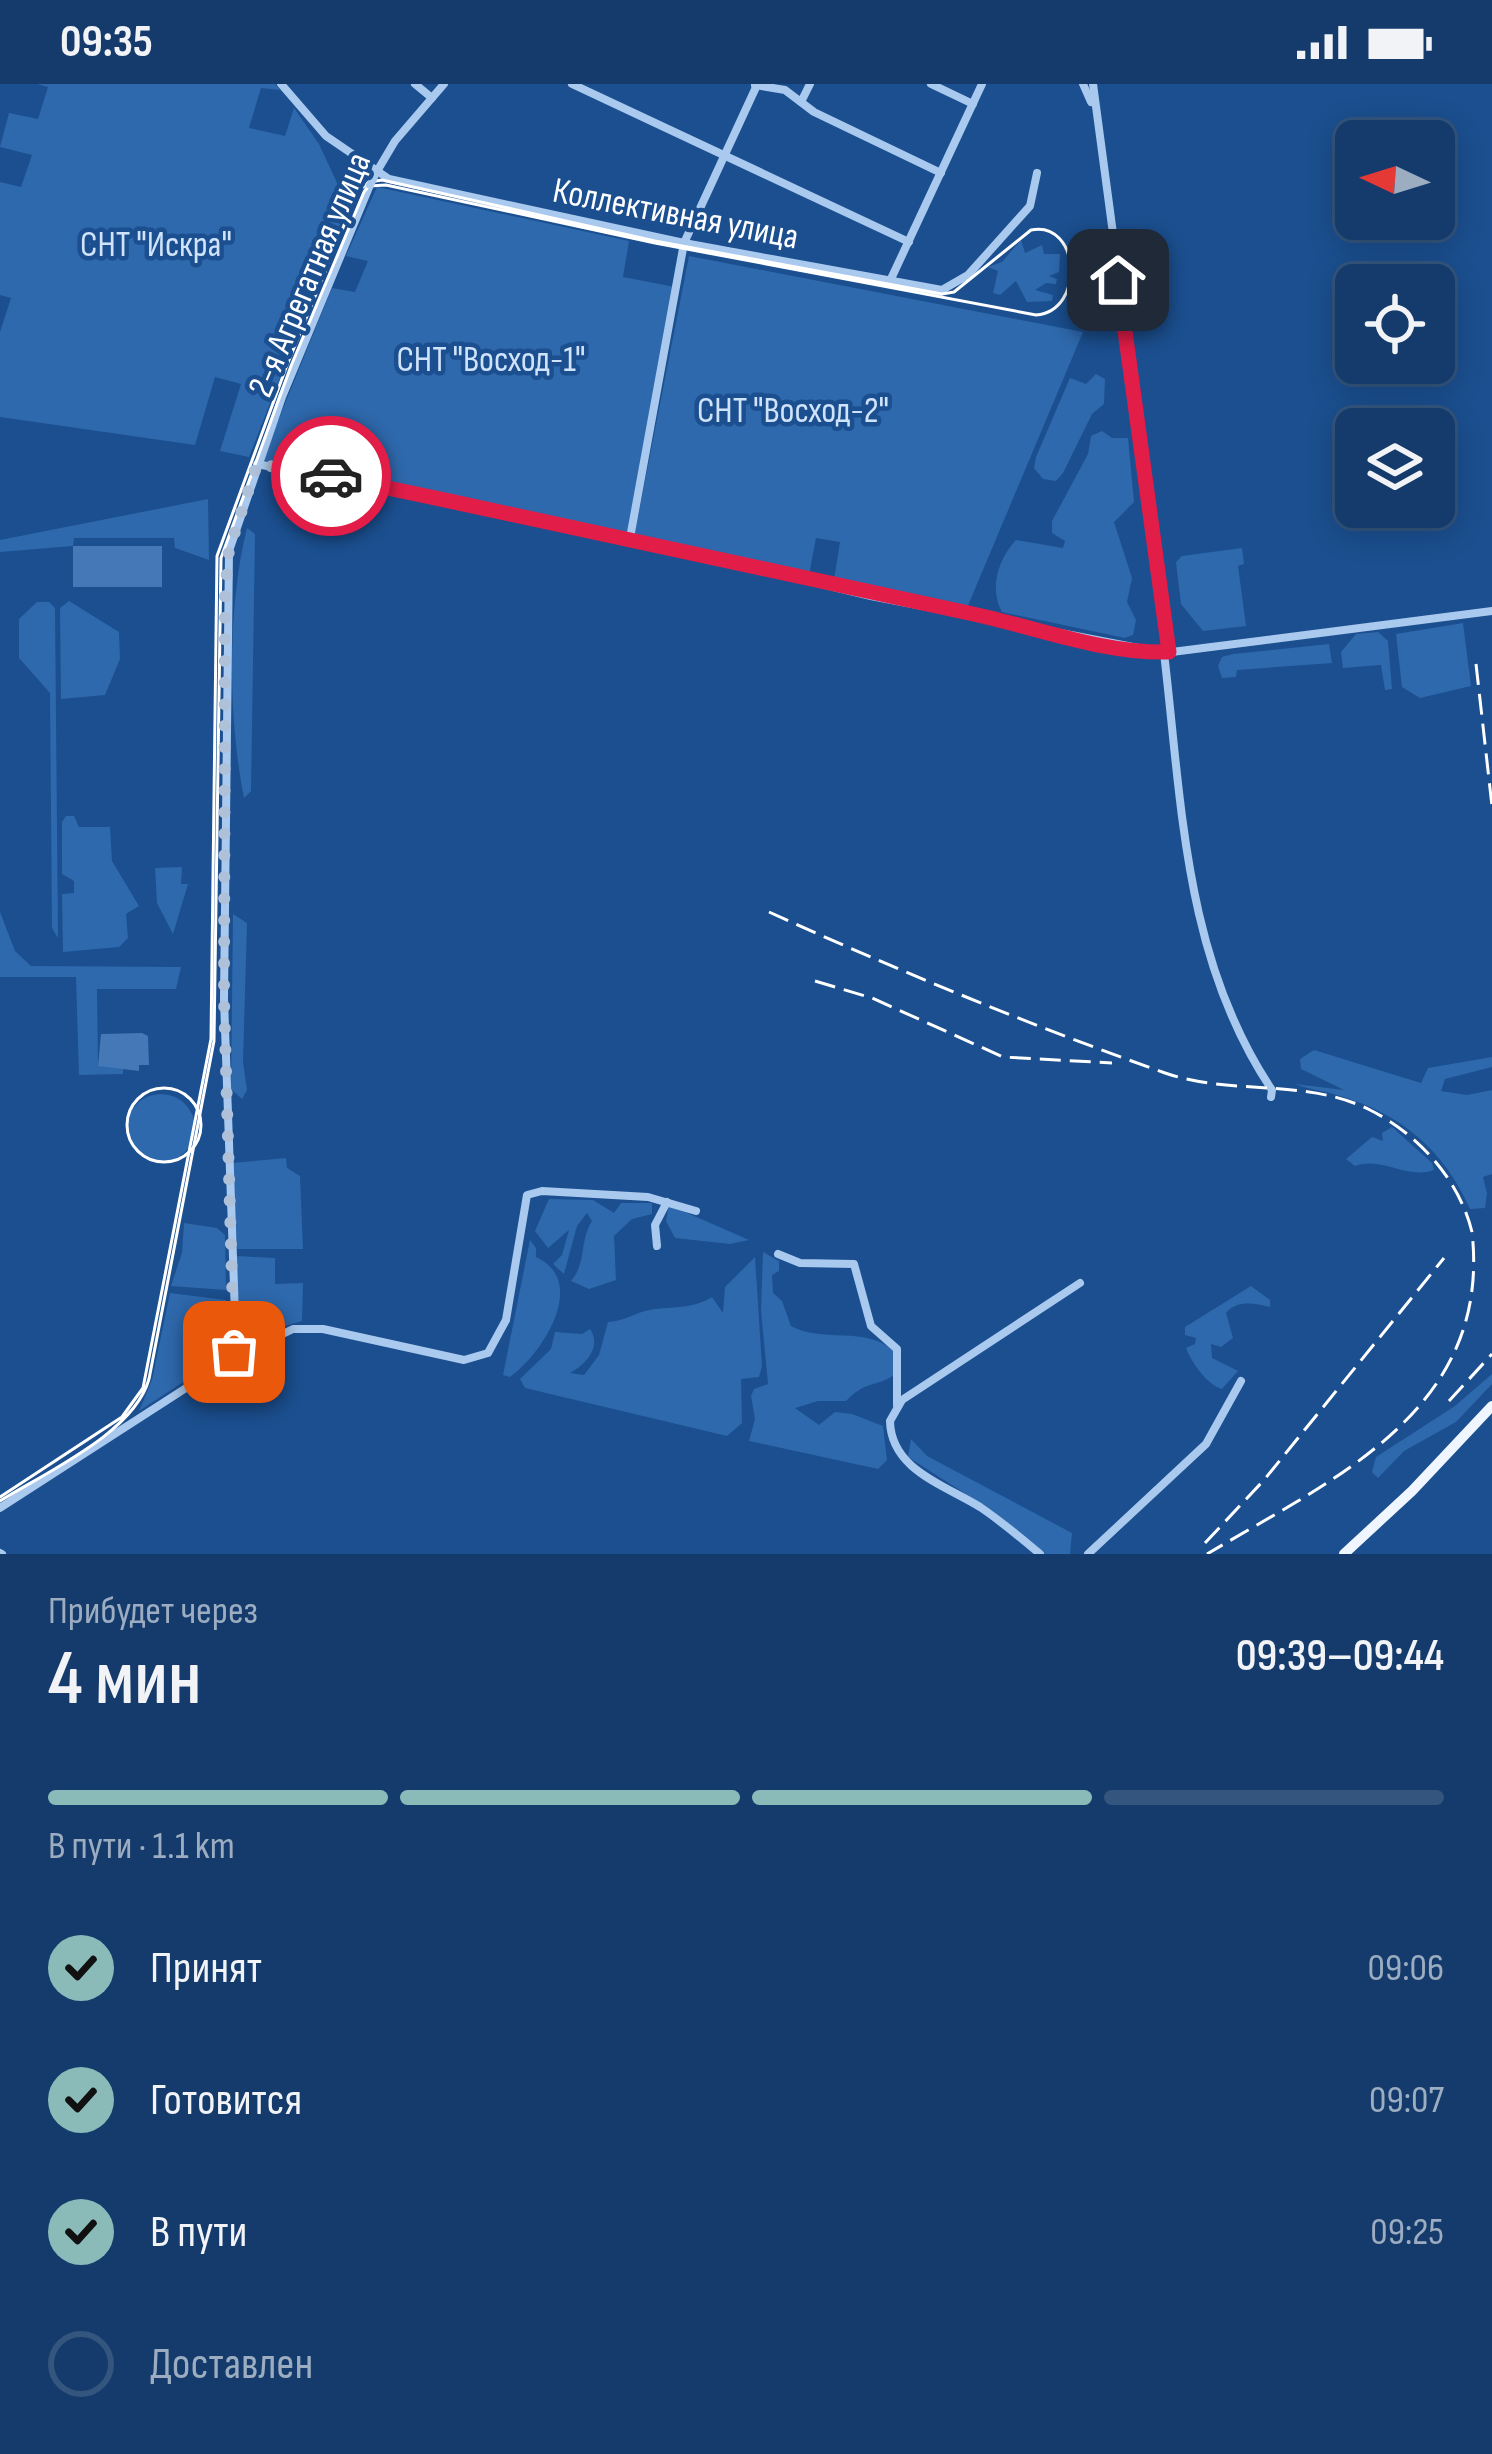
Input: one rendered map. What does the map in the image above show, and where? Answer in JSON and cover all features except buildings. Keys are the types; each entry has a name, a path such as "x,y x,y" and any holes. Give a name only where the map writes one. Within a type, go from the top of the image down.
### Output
{"main road":[{"path":"1344,1554 1492,1406"}],"street":[{"name":"Коллективная улица","path":"281,84 326,136 376,174 684,243 942,290 957,285 1030,206 1037,173"},
{"path":"416,84 432,98"},
{"name":"2-я Агрегатная улица","path":"231,1359 236,1344 224,999 229,550 335,260 385,154 444,84"},
{"path":"572,84 909,242"},
{"path":"801,103 810,84"},
{"path":"932,84 973,104"},
{"path":"890,281 982,84"},
{"path":"1082,84 1096,121"},
{"path":"1093,84 1197,922 1225,999 1272,1090 1271,1097"},
{"path":"630,538 684,243 756,85 785,90 801,103 941,173"},
{"path":"257,464 630,538 871,596 1167,653 1492,611"},
{"path":"0,1508 276,1334 309,1328 449,1358 480,1357 502,1334 527,1195 571,1192 668,1201 696,1211"},
{"path":"657,1246 656,1225 668,1201"},
{"path":"778,1254 800,1263 854,1264 871,1326 897,1349 897,1406 890,1432 910,1464 993,1516 1040,1554"},
{"path":"897,1406 1080,1283"},
{"path":"1088,1554 1206,1444 1240,1382"}],"green space":[{"name":"СНТ \"Искра\"","path":"37,84 275,84 280,90 261,88 249,128 285,136 294,108 319,144 344,198 336,222 340,224 249,457 220,451 241,384 215,377 195,445 0,417 0,332 11,298 0,295 0,182 21,187 32,155 0,147 9,113 38,119 48,87"},
{"name":"СНТ \"Восход-1\"","path":"377,187 629,241 623,277 675,287 628,536 262,460 332,288 355,292 368,261 346,256"},
{"path":"1021,240 1025,253 1042,245 1044,254 1060,254 1059,272 1049,276 1057,279 1056,284 1046,283 1035,290 1053,295 1052,301 1027,302 1016,281 1000,295 993,293 998,271 988,267 1002,262"},
{"name":"СНТ \"Восход-2\"","path":"689,256 1083,332 967,608 834,580 840,542 816,538 809,575 634,537"},
{"path":"1096,374 1105,379 1104,404 1092,414 1063,473 1056,481 1043,479 1034,468 1036,457 1070,378 1086,384"},
{"path":"1102,431 1112,438 1128,438 1134,502 1114,522 1132,578 1127,602 1136,620 1133,635 1125,638 1002,612 996,594 1000,565 1016,540 1063,548 1065,541 1052,533 1052,521 1088,454 1091,436"},
{"path":"208,499 209,560 175,548 174,538 74,538 73,546 0,552 0,540"},
{"path":"247,528 255,534 251,791 244,798 232,663 236,592"},
{"path":"1242,548 1244,564 1238,566 1246,626 1203,631 1181,604 1176,562 1182,556"},
{"path":"69,601 119,632 120,659 105,695 61,699 60,608"},
{"path":"37,602 49,602 55,608 58,938 52,928 50,693 19,658 19,619"},
{"path":"1463,623 1471,686 1420,698 1402,687 1396,634"},
{"path":"1378,632 1388,641 1392,689 1385,690 1381,665 1343,668 1341,652 1356,634"},
{"path":"1329,644 1332,663 1237,670 1236,677 1222,678 1218,666 1222,657 1233,654"},
{"path":"66,816 74,816 79,827 110,827 112,861 139,906 126,914 128,938 119,947 63,952 62,894 74,893 74,881 62,874"},
{"path":"182,867 181,884 188,884 173,934 157,903 155,868"},
{"path":"0,912 15,951 31,966 181,967 176,989 97,989 98,1066 123,1066 123,1074 79,1075 76,977 0,977"},
{"path":"233,914 247,923 243,1062 247,1090 242,1099 231,1089"},
{"path":"1314,1050 1421,1083 1428,1068 1492,1057 1492,1067 1445,1079 1441,1091 1467,1095 1492,1090 1492,1174 1483,1177 1485,1208 1470,1209 1434,1152 1401,1124 1362,1104 1295,1084 1344,1090 1301,1069 1300,1059"},
{"path":"161,1094 185,1104 195,1128 185,1152 161,1162 137,1152 127,1128 137,1104"},
{"path":"1392,1127 1434,1170 1355,1166 1346,1159 1372,1137 1383,1141 1382,1133"},
{"path":"286,1158 287,1168 300,1176 303,1249 237,1249 232,1163"},
{"path":"549,1199 593,1200 614,1213 621,1203 652,1203 652,1214 632,1219 614,1236 616,1280 589,1289 571,1281 592,1221 587,1213 577,1226 564,1274 553,1264 562,1255 569,1230 548,1248 535,1231"},
{"path":"669,1205 749,1240 730,1244 675,1238 666,1221"},
{"path":"184,1223 217,1228 225,1235 226,1290 171,1286 182,1253"},
{"path":"530,1240 536,1257 552,1268 560,1300 546,1336 510,1377 503,1375"},
{"path":"763,1252 779,1261 779,1271 772,1275 773,1293 782,1301 791,1326 817,1334 870,1339 894,1351 894,1375 860,1389 846,1401 818,1401 795,1408 819,1425 835,1412 883,1426 887,1460 878,1469 749,1441 755,1419 751,1396 754,1389 768,1384 761,1311"},
{"path":"235,1256 275,1258 275,1284 303,1283 302,1321 241,1339"},
{"path":"755,1257 762,1366 759,1377 741,1379 742,1423 727,1436 525,1388 520,1379 551,1349 555,1332 582,1334 590,1329 594,1342 590,1354 570,1373 584,1375 599,1355 608,1322 712,1297 723,1313 725,1287"},
{"path":"1251,1286 1270,1300 1270,1307 1241,1304 1226,1313 1233,1338 1221,1347 1211,1344 1212,1358 1238,1371 1222,1389 1205,1378 1192,1360 1186,1348 1196,1338 1185,1335 1185,1327"},
{"path":"170,1293 226,1300 226,1354 139,1411 152,1380"},
{"path":"1492,1374 1492,1384 1456,1422 1404,1451 1378,1478 1372,1472 1376,1457 1455,1406"},
{"path":"911,1439 927,1456 1072,1533 1070,1554 1045,1554 994,1512 908,1457"}],"tram line":[{"path":"0,1497 122,1417 143,1388 211,1039 217,556 358,191 382,180 655,241 942,294 954,292 1031,230 1059,238 1071,267 1069,284 1052,310 1036,315 655,243 386,185 369,186 291,366 221,558 214,1041 149,1379 140,1399 107,1434 0,1501"},
{"path":"164,1088 190,1099 201,1125 190,1151 164,1162 138,1151 127,1125 138,1099 164,1088"}],"railway":[{"path":"1476,664 1492,806"},
{"path":"769,912 965,997 1165,1073 1346,1100 1404,1132 1447,1176 1472,1232 1471,1294 1456,1347 1430,1393 1394,1432 1351,1467 1207,1554"},
{"path":"815,981 872,998 1003,1057 1112,1063"},
{"path":"1205,1543 1264,1480 1444,1258"},
{"path":"1449,1401 1492,1354"}],"way so far":[{"path":"234,1352 224,999 229,550 257,464 331,476"}],"route":[{"path":"331,476 503,515 592,529 871,596 968,612 1034,631 1169,652 1118,280"}]}
